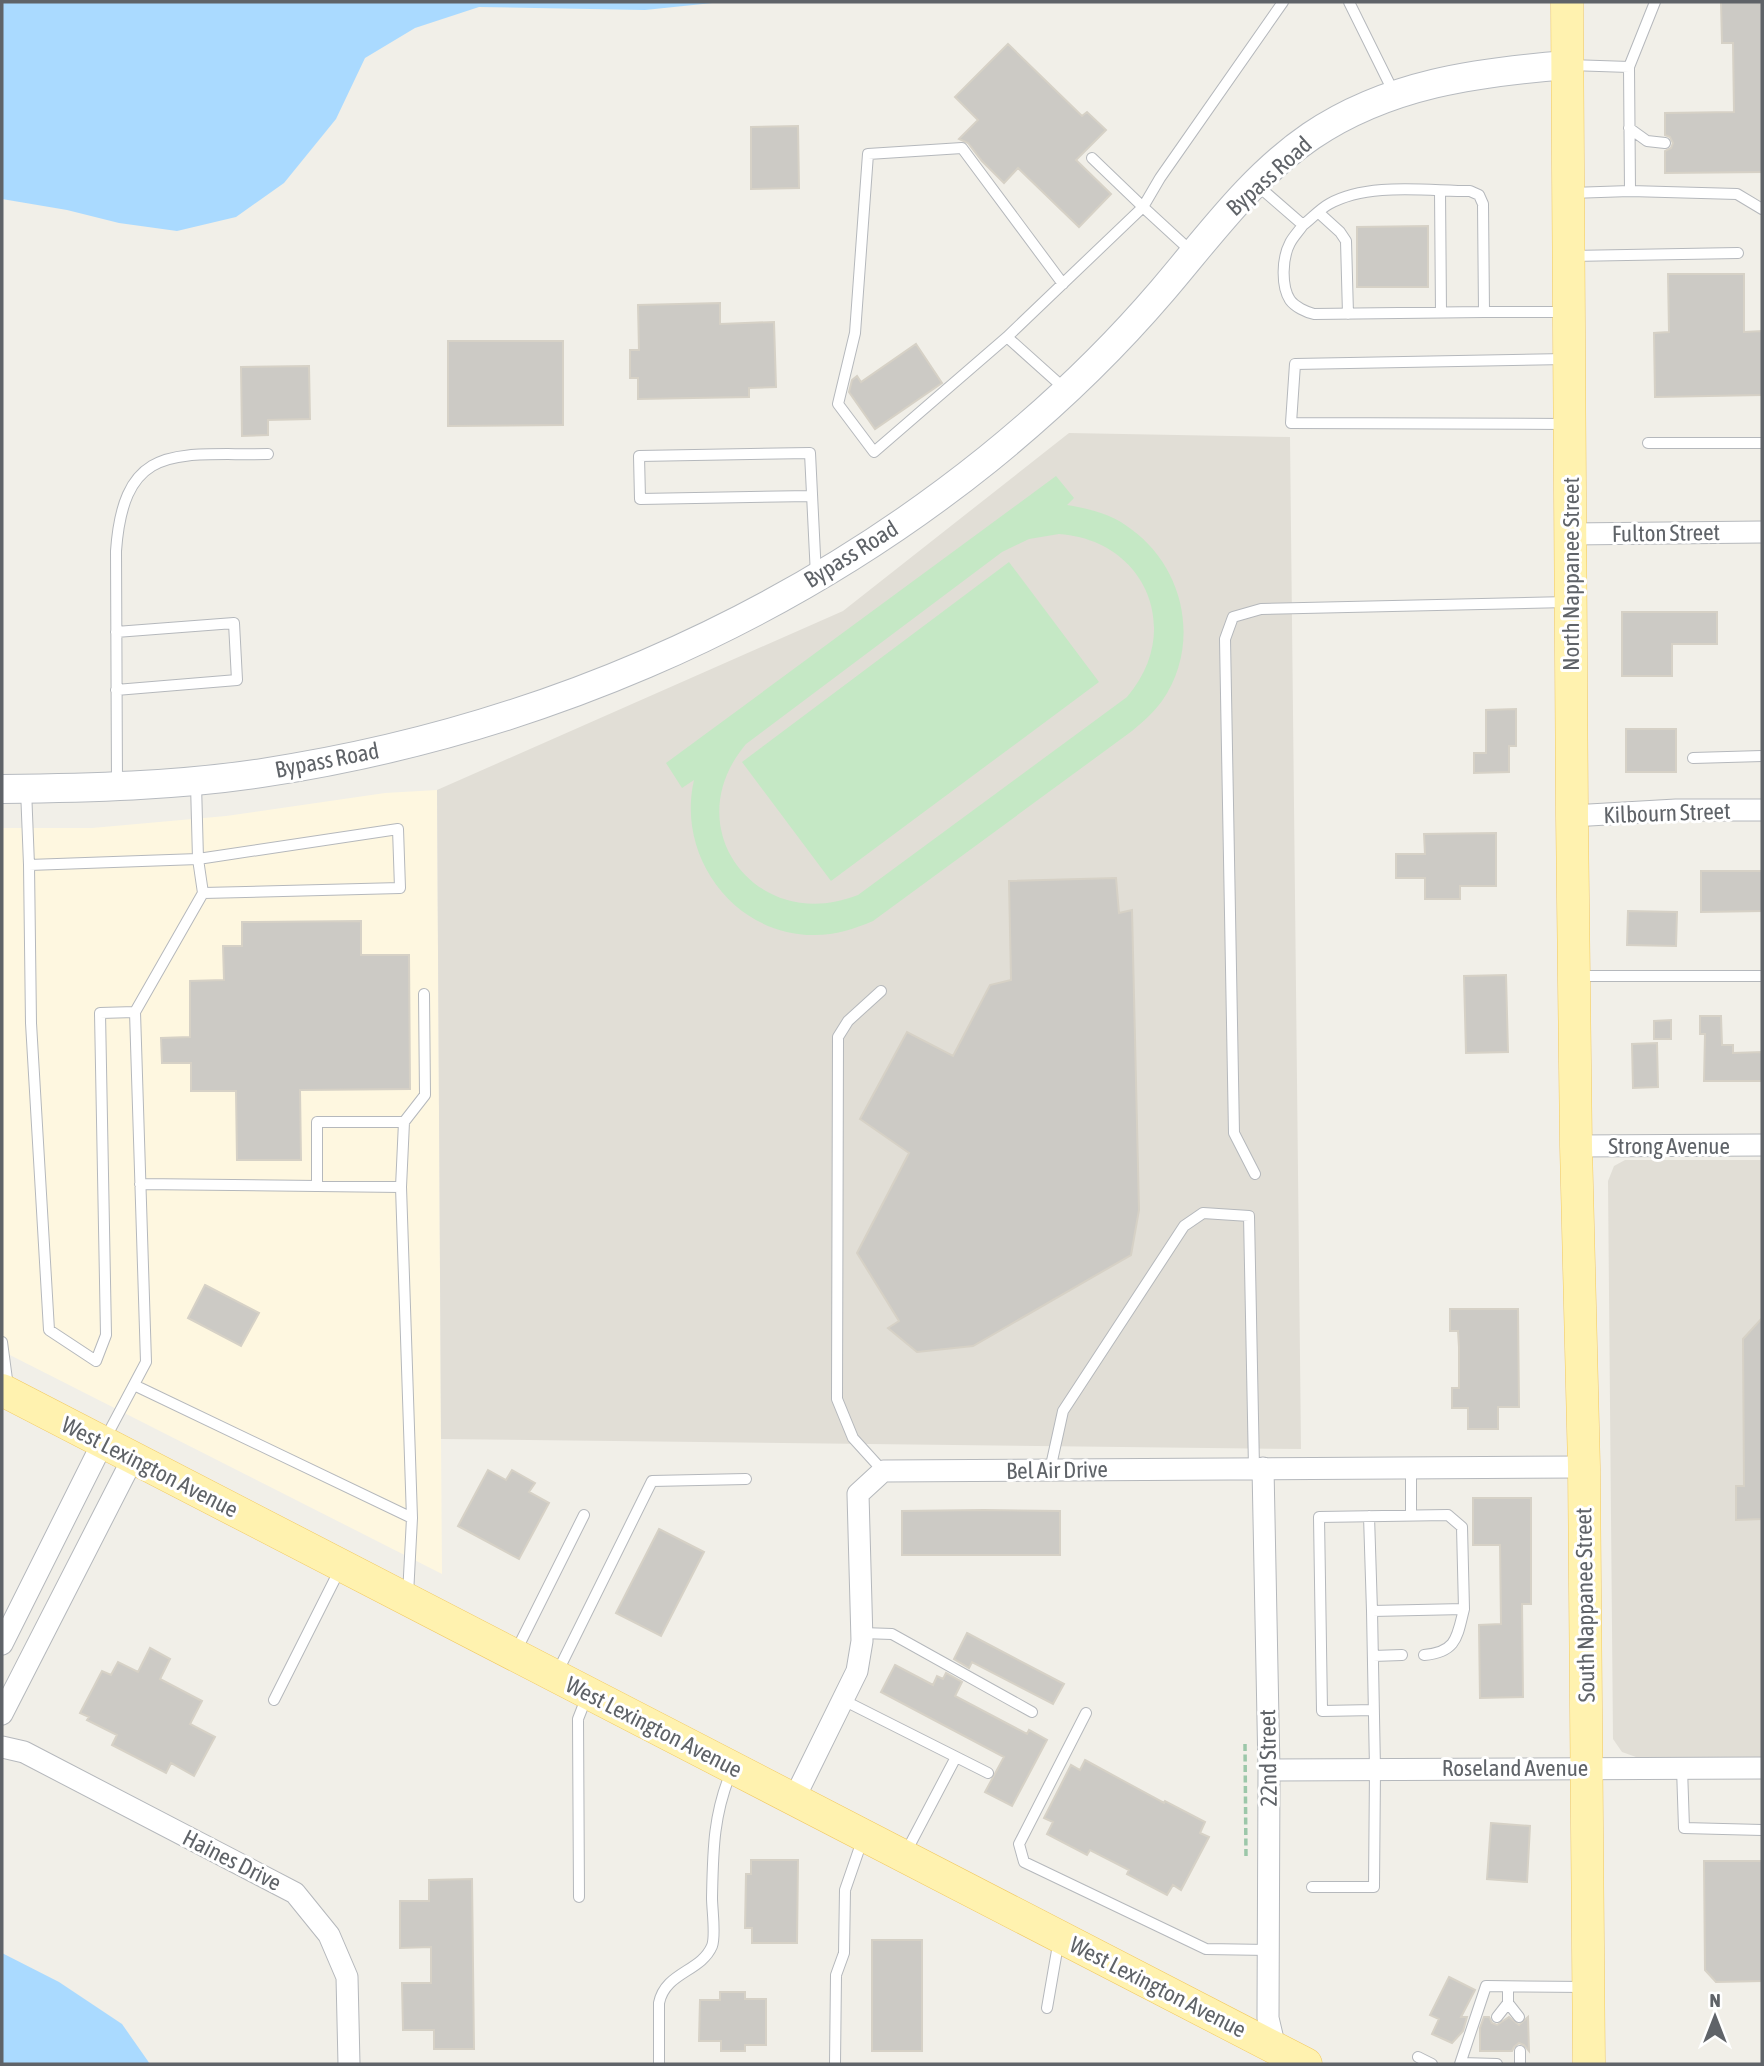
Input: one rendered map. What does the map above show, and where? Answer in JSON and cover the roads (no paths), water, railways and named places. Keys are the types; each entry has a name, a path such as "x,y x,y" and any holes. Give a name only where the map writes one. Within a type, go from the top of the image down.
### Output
{"main road":[{"name":"North Nappanee Street","path":"1567,2 1572,817 1577,1146"},
{"name":"Bypass Road","path":"14,789 196,781 261,773 390,749 512,715 578,692 681,650 775,602 816,577 927,506 987,460 1110,350 1237,201 1278,161 1314,134 1360,110 1415,88 1460,76 1568,65"},
{"name":"South Nappanee Street","path":"1577,1146 1584,1467 1589,2064"},
{"name":"West Lexington Avenue","path":"5,1391 1059,1936 1272,2052 1306,2064"}],"street":[{"name":"Fulton Street","path":"1570,534 1762,532"},
{"name":"Kilbourn Street","path":"1572,817 1676,810 1762,810"},
{"name":"Strong Avenue","path":"1577,1146 1762,1145"},
{"path":"2,1644 103,1442"},
{"path":"2,1714 133,1458"},
{"name":"Bel Air Drive","path":"883,1471 1584,1467"},
{"name":"22nd Street","path":"1259,1468 1269,1770 1268,2018 1272,2052"},
{"path":"794,1799 857,1671 862,1633 858,1494 883,1471"},
{"name":"Haines Drive","path":"2,1747 24,1752 295,1893 329,1935 347,1977 349,2064"},
{"name":"Roseland Avenue","path":"1269,1770 1762,1768"}],"lane":[{"path":"1063,284 962,148 868,154 855,333 838,404 874,452 1007,337 1063,284 1143,207 1160,178 1283,2"},
{"path":"1349,2 1395,96"},
{"path":"1630,191 1629,67 1655,2"},
{"path":"1568,65 1629,67"},
{"path":"1629,128 1647,141 1665,143"},
{"path":"1092,158 1193,253"},
{"path":"1255,183 1303,225"},
{"path":"1484,312 1483,204 1479,195 1470,191 1379,191 1352,195 1329,204 1303,225 1290,243 1285,257 1286,291 1291,302 1314,314 1569,312"},
{"path":"1440,191 1441,312"},
{"path":"1568,192 1737,194 1762,209"},
{"path":"1318,212 1346,241 1349,314"},
{"path":"1569,256 1738,253"},
{"path":"1007,337 1067,391"},
{"path":"1569,359 1295,364 1291,423 1570,424"},
{"path":"1647,443 1762,443"},
{"path":"811,496 640,499 639,456 810,453 816,577"},
{"path":"117,786 118,528 134,480 149,466 179,456 268,454"},
{"path":"1255,1174 1234,1133 1225,639 1233,617 1261,609 1571,602"},
{"path":"116,632 234,623 237,680 116,690"},
{"path":"1693,758 1762,756"},
{"path":"103,1442 146,1363 135,1012 203,893 198,859 196,781"},
{"path":"14,789 29,865 31,1023 49,1330 96,1361 106,1335 100,1013 135,1012"},
{"path":"29,865 198,859 398,829 400,888 203,893"},
{"path":"1575,976 1762,976"},
{"path":"881,991 848,1021 838,1037 837,1399 853,1438 883,1471"},
{"path":"408,1600 412,1518 401,1187 404,1122 425,1095 424,994"},
{"path":"317,1186 317,1122 404,1122"},
{"path":"140,1184 401,1187"},
{"path":"1050,1470 1063,1411 1184,1226 1203,1213 1249,1216 1259,1468"},
{"path":"2,1342 5,1391"},
{"path":"134,1385 412,1518"},
{"path":"1411,1468 1411,1515"},
{"path":"556,1676 652,1480 746,1479"},
{"path":"514,1654 584,1515"},
{"path":"1374,1710 1322,1710 1319,1517 1448,1515 1462,1527 1464,1609 1456,1642 1440,1654 1424,1655"},
{"path":"1312,1887 1374,1887 1375,1769 1369,1516"},
{"path":"274,1700 342,1566"},
{"path":"1372,1611 1464,1609"},
{"path":"862,1633 892,1634 1032,1712"},
{"path":"1373,1656 1402,1655"},
{"path":"579,1897 578,1719 588,1693"},
{"path":"843,1700 988,1773"},
{"path":"1086,1713 1019,1844 1024,1862 1206,1949 1268,1950"},
{"path":"904,1856 956,1757"},
{"path":"659,2064 661,1993 674,1977 701,1960 713,1945 714,1827 720,1799 733,1768"},
{"path":"1682,1768 1684,1828 1762,1830"},
{"path":"835,2064 836,1975 844,1953 845,1890 864,1835"},
{"path":"1047,2008 1059,1936"},
{"path":"1498,2051 1497,2064 1461,2063 1486,1986 1588,1987"},
{"path":"1508,1987 1508,2003 1519,2017"},
{"path":"1497,2017 1508,2003"},
{"path":"1520,2051 1520,2064"},
{"path":"1418,2057 1432,2064"}],"water":[{"path":"2,2 722,2 645,10 479,7 415,28 365,58 336,119 284,183 236,217 177,231 119,223 67,210 2,199"},
{"path":"2,1953 59,1982 122,2024 150,2064 2,2064"}]}
